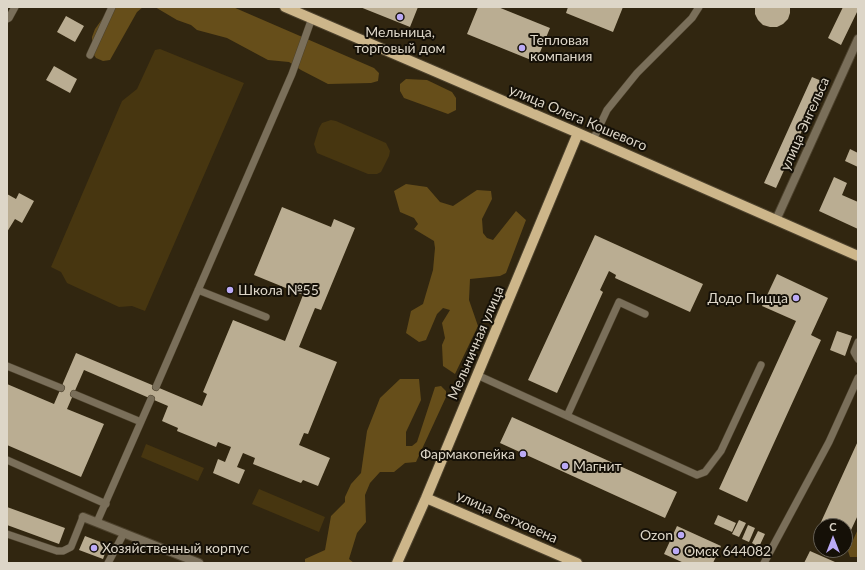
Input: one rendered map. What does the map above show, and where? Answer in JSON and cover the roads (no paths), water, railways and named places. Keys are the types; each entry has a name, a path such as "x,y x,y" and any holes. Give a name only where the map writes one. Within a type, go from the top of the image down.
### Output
{"main road":[{"name":"улица Олега Кошевого","path":"285,7 578,133 858,256"},
{"name":"Мельничная улица","path":"397,563 426,498 578,133"},
{"name":"улица Бетховена","path":"426,498 577,563"}],"street":[{"name":"улица Энгельса","path":"776,220 858,39"},
{"path":"83,516 199,563"}],"lane":[{"path":"7,19 15,7"},
{"path":"90,55 112,7"},
{"path":"593,140 607,110 637,73 692,18 699,7"},
{"path":"156,387 292,74 312,18"},
{"path":"198,290 266,316"},
{"path":"567,416 619,302 645,314"},
{"path":"858,342 854,352 858,358"},
{"path":"477,375 697,475 705,472 721,451 761,365"},
{"path":"7,366 61,388"},
{"path":"764,563 828,442 858,378"},
{"path":"74,394 142,422"},
{"path":"97,522 151,399"},
{"path":"7,460 106,504"},
{"path":"7,534 57,551 63,551 71,547 83,516"},
{"path":"108,563 124,533"}],"place":[{"name":"Мельница, торговый дом","path":"400,17"},
{"name":"Тепловая компания","path":"522,48"},
{"name":"Школа №55","path":"230,290"},
{"name":"Додо Пицца","path":"796,298"},
{"name":"Фармакопейка","path":"523,454"},
{"name":"Магнит","path":"565,466"},
{"name":"Ozon","path":"681,535"},
{"name":"Хозяйственный корпус","path":"94,548"},
{"name":"Омск 644082","path":"676,551"}]}
